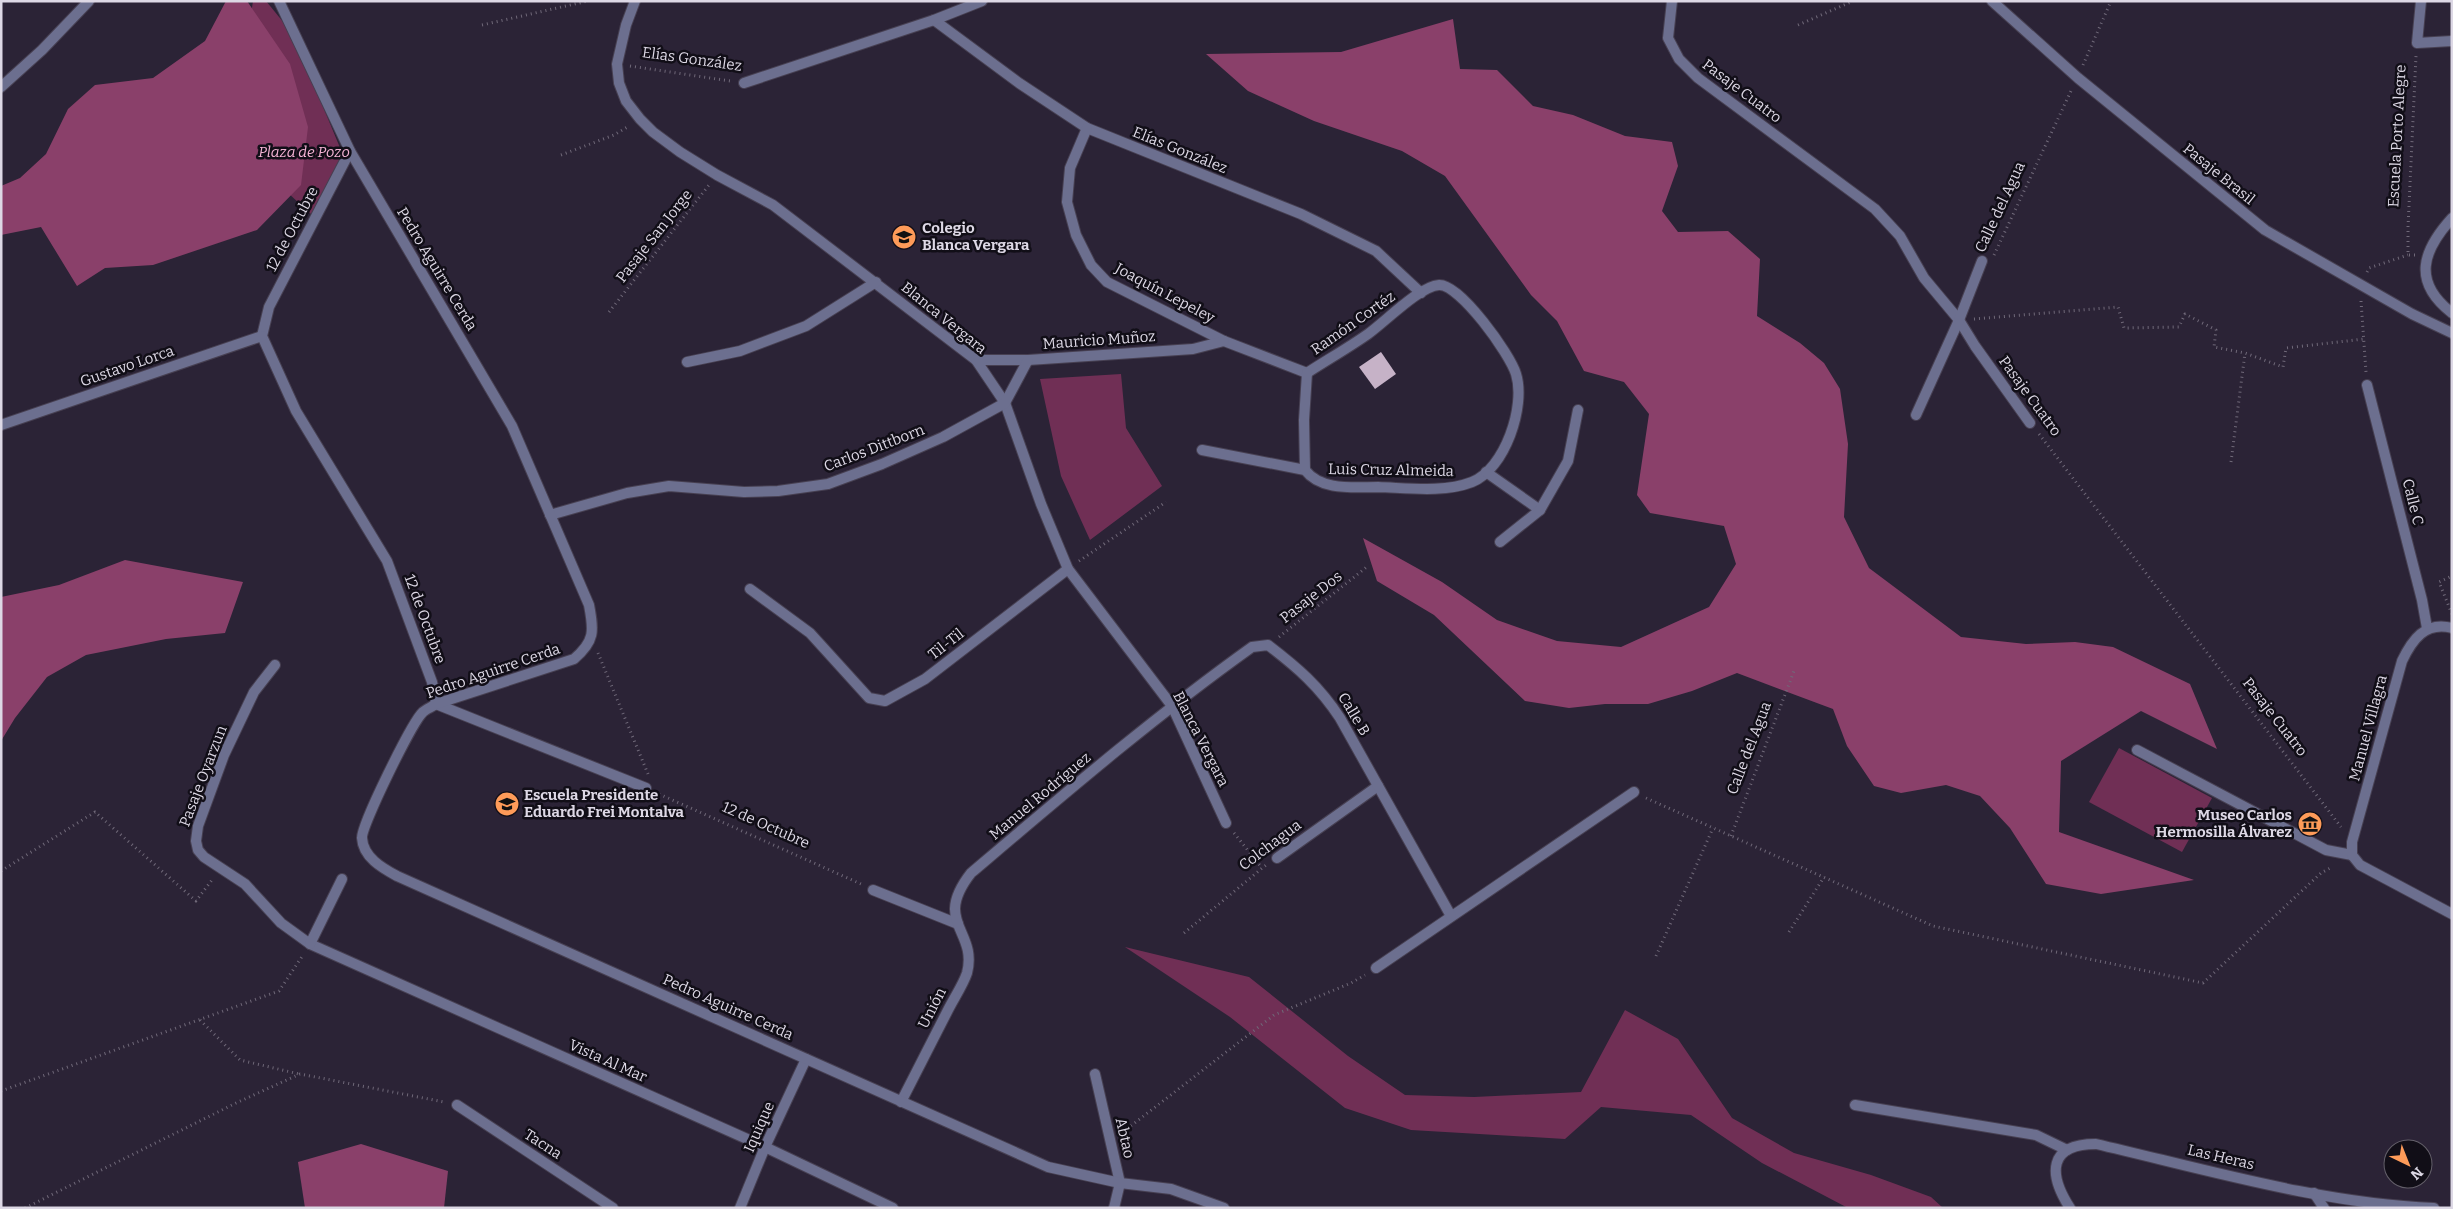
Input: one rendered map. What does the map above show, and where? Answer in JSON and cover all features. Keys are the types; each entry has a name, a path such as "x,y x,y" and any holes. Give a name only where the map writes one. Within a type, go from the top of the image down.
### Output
{"street":[{"path":"1,87 42,50 90,1"},
{"name":"Pedro Aguirre Cerda","path":"279,1 350,151 512,426 589,605 593,624 592,638 584,650 574,659 436,704 423,712 413,726 390,770 362,836 366,852 379,866 1048,1167 1120,1183"},
{"name":"Blanca Vergara","path":"635,1 626,25 617,64 619,83 626,101 640,119 653,132 680,152 717,175 773,205 976,360 1006,403 1041,504 1068,569 1172,706 1226,823"},
{"name":"Elías González","path":"744,83 934,20 982,1"},
{"name":"Pasaje Cuatro","path":"1672,1 1668,38 1679,59 1698,78 1875,208 1900,236 1924,278 1959,320 1974,346 2030,423"},
{"name":"Pasaje Brasil","path":"1992,1 2078,78 2264,230 2412,314 2452,333"},
{"path":"2421,1 2417,43 2452,41"},
{"name":"Elías González","path":"934,20 1019,82 1087,128 1301,214 1376,251 1421,293"},
{"name":"Joaquín Lepeley","path":"1087,128 1070,168 1067,202 1076,235 1091,265 1107,282 1224,340 1307,373"},
{"name":"12 de Octubre","path":"350,151 268,307 262,336 296,411 387,561 432,682 436,704"},
{"path":"2452,218 2436,237 2426,255 2425,274 2433,295 2452,314"},
{"name":"Calle del Agua","path":"1916,415 1959,320 1982,261"},
{"path":"687,362 740,351 806,326 876,282"},
{"name":"Luis Cruz Almeida","path":"1202,450 1305,470 1312,479 1322,484 1356,487 1452,488 1474,482 1486,472 1501,453 1514,429 1519,404 1516,374 1501,347 1460,294 1450,287 1438,285 1421,293"},
{"name":"Ramón Cortéz","path":"1305,470 1304,420 1307,373 1368,334 1421,293"},
{"name":"Gustavo Lorca","path":"1,425 262,336"},
{"name":"Mauricio Muñoz","path":"976,360 1028,360 1193,349 1224,340"},
{"path":"1006,403 1028,360"},
{"name":"Calle C","path":"2367,385 2422,600 2427,628"},
{"name":"Carlos Dittborn","path":"550,515 627,493 668,486 744,492 828,484 882,464 943,437 1006,403"},
{"path":"1500,542 1540,510 1568,461 1578,410"},
{"path":"1486,472 1540,510"},
{"name":"Til-Til","path":"750,590 810,633 869,698 885,701 925,679 1068,569"},
{"path":"2427,628 2443,626 2452,628"},
{"name":"Manuel Villagra","path":"2352,855 2352,842 2402,661 2412,642 2427,628"},
{"path":"1172,706 1252,647 1268,646"},
{"name":"Calle B","path":"1268,646 1324,692 1451,916"},
{"name":"Pasaje Oyarzun","path":"275,664 250,700 224,756 198,826 196,841 198,850 204,857 245,884 281,923 310,944"},
{"path":"436,704 646,788"},
{"name":"Manuel Rodríguez","path":"958,924 954,905 959,888 971,873 1172,706"},
{"path":"2137,750 2326,850 2352,855 2360,865 2452,914"},
{"name":"Colchagua","path":"1277,858 1378,786"},
{"path":"1376,968 1634,792"},
{"path":"310,944 342,879"},
{"path":"873,890 958,924"},
{"name":"Unión","path":"902,1102 967,973 966,944 958,924"},
{"name":"Vista Al Mar","path":"310,944 765,1148 893,1208"},
{"name":"Iquique","path":"740,1208 806,1059"},
{"name":"Abtao","path":"1095,1074 1120,1183 1114,1208"},
{"name":"Tacna","path":"457,1105 613,1208"},
{"path":"1854,1105 2036,1135 2067,1150 2058,1160 2055,1173 2061,1194 2070,1208"},
{"name":"Las Heras","path":"2067,1150 2079,1144 2096,1144 2314,1193 2400,1207 2434,1208"},
{"path":"1120,1183 1171,1188 1224,1208"},
{"path":"2314,1193 2324,1208"}],"path":[{"path":"482,25 588,1"},
{"path":"1798,25 1853,1"},
{"name":"Calle del Agua","path":"1982,261 1990,265 2078,78 2111,1"},
{"name":"Escuela Porto Alegre","path":"2408,255 2417,43"},
{"name":"Elías González","path":"617,64 744,83"},
{"path":"561,155 614,135"},
{"name":"Pasaje San Jorge","path":"608,312 717,175"},
{"path":"2367,385 2359,283 2369,268 2408,255 2426,255"},
{"path":"1959,320 2118,307 2124,328 2178,327 2185,314 2216,330 2214,347 2245,353 2283,367 2286,348 2364,339"},
{"path":"2231,462 2245,353"},
{"name":"Pasaje Cuatro","path":"2030,423 2352,842"},
{"path":"1068,569 1166,502"},
{"name":"Pasaje Dos","path":"1268,646 1368,566"},
{"path":"2452,576 2439,582 2452,614"},
{"path":"592,638 649,776 646,788"},
{"name":"Calle del Agua","path":"1732,836 1794,671"},
{"name":"12 de Octubre","path":"646,788 873,890"},
{"path":"1634,792 1933,926 2203,983 2321,873 2352,855"},
{"path":"1,871 94,812 196,901 221,867"},
{"path":"1226,823 1262,868"},
{"path":"1656,956 1713,828"},
{"name":"Colchagua","path":"1184,933 1262,868 1277,858"},
{"path":"1789,932 1824,877"},
{"path":"1,1090 279,991 310,944"},
{"path":"1111,1142 1274,1015 1351,983 1376,968"},
{"path":"200,1020 240,1060 300,1074 457,1105"},
{"path":"25,1208 236,1103 300,1074"}],"green space":[{"path":"226,1 247,1 290,64 308,127 301,185 257,230 153,265 105,268 77,286 41,227 1,235 1,186 20,178 46,154 68,109 95,85 153,78 205,41"},
{"name":"Plaza de Pozo","path":"253,1 266,1 293,34 343,155 312,215 275,181 243,67"},
{"path":"1453,19 1460,69 1497,70 1533,106 1573,115 1625,136 1672,142 1678,166 1662,211 1678,232 1728,231 1760,259 1757,316 1800,343 1824,363 1840,389 1848,444 1844,517 1869,568 1961,637 2026,644 2075,642 2113,647 2190,684 2217,749 2141,711 2061,761 2059,832 2194,880 2101,894 2046,884 2010,828 1980,796 1946,785 1901,793 1874,786 1847,746 1833,709 1737,673 1692,691 1648,704 1605,704 1569,708 1525,701 1434,615 1377,581 1363,538 1442,582 1497,620 1557,641 1621,647 1709,607 1736,564 1724,526 1650,513 1637,495 1649,414 1624,382 1584,371 1557,321 1531,295 1445,176 1402,151 1314,121 1248,91 1206,54 1341,52"},
{"path":"1121,374 1126,428 1162,486 1090,540 1061,476 1040,379"},
{"path":"125,560 243,582 225,633 166,639 86,655 47,677 15,718 1,741 1,597 59,585"},
{"path":"2119,748 2212,798 2182,852 2089,802"},
{"path":"1125,947 1249,977 1348,1056 1405,1095 1474,1097 1581,1092 1625,1010 1678,1039 1732,1118 1794,1153 1871,1175 1931,1197 1943,1208 1848,1208 1762,1163 1691,1115 1601,1107 1565,1139 1411,1130 1345,1108 1230,1017"},
{"path":"361,1144 448,1171 444,1208 305,1208 298,1162"}],"building":[{"path":"1381,352 1396,374 1375,389 1359,367"}],"place":[{"name":"Colegio Blanca Vergara","path":"904,237"},
{"name":"Escuela Presidente Eduardo Frei Montalva","path":"507,804"},
{"name":"Museo Carlos Hermosilla Álvarez","path":"2310,824"}]}
